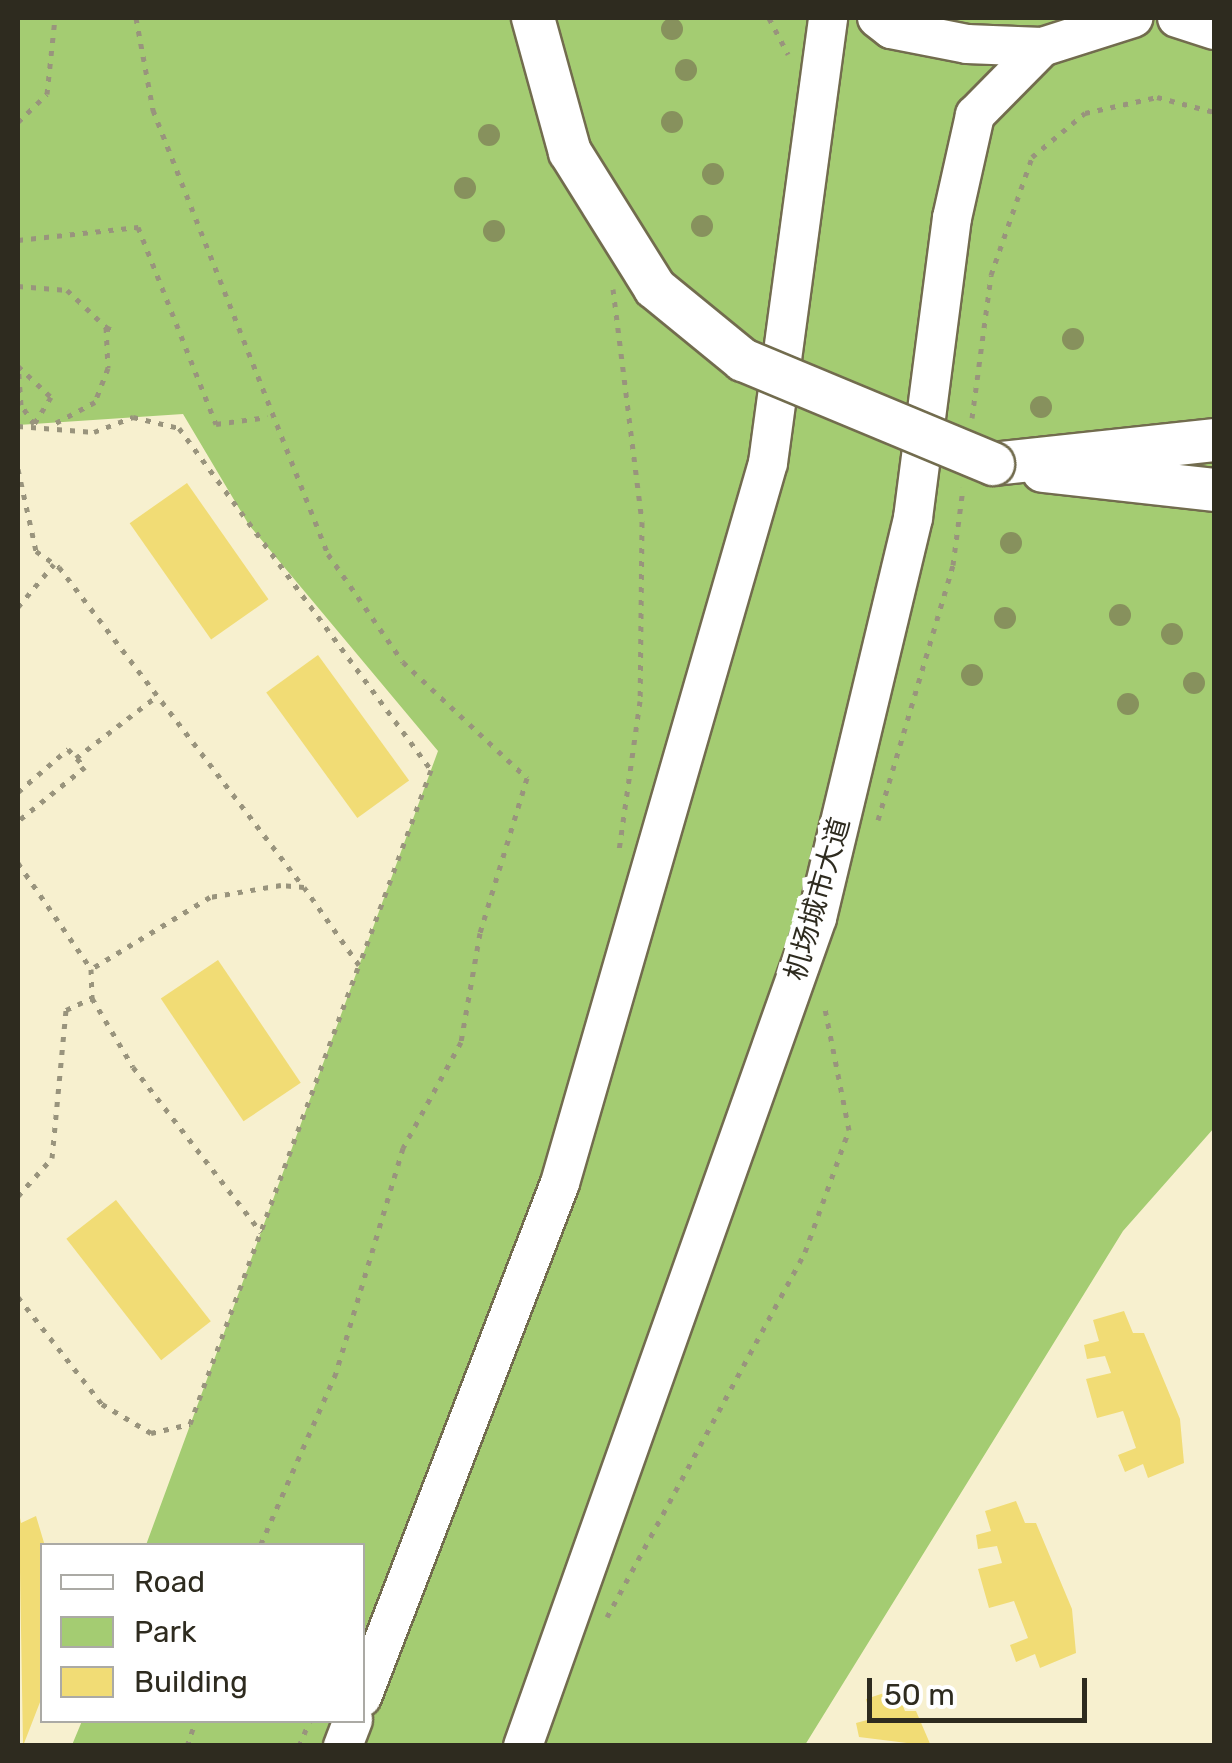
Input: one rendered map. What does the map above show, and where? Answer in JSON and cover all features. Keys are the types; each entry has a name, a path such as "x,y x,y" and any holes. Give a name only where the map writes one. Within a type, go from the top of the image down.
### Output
{"highway":[{"path":"534,18 570,152 655,288 743,360 993,464 1214,490"},
{"path":"993,464 1214,440"}],"main road":[{"path":"365,1689 560,1183 768,464 828,18"},
{"path":"876,18 891,29 968,44 1042,47 1133,18"},
{"path":"1177,18 1214,30"},
{"name":"机场城市大道","path":"523,1746 818,918 913,518 952,218 975,114 1042,47"}],"path":[{"path":"18,122 47,94 55,18"},
{"path":"136,18 153,110 269,417 328,554 403,662 527,778 480,932 461,1042 403,1148 336,1374 261,1543"},
{"path":"18,240 138,226 216,424 269,417"},
{"path":"612,277 642,522 640,701 617,866"},
{"path":"18,286 67,290 116,332"},
{"path":"18,426 75,421 95,402 108,368 106,326"},
{"path":"18,366 51,398 34,424 21,405 18,366"},
{"path":"18,426 94,432 133,417 180,428 431,770 190,1424 152,1433 102,1404 18,1298"},
{"path":"18,470 36,551 54,563 359,964"},
{"path":"18,607 54,563"},
{"path":"76,758 157,696"},
{"path":"18,792 68,749 85,768 18,820"},
{"path":"18,863 91,969 92,998 132,1066 261,1232"},
{"path":"91,969 210,897 304,887"},
{"path":"18,1196 52,1158 66,1010 92,998"}],"green space":[{"path":"18,18 1214,18 1214,1128 1123,1231 805,1745 72,1745 81,1723 365,1723 365,1543 147,1543 438,751 249,525 183,414 18,425"}],"building":[{"path":"187,483 268,599 211,639 130,523"},
{"path":"318,655 409,780 357,818 266,693"},
{"path":"218,960 301,1083 244,1121 161,999"},
{"path":"116,1200 211,1321 161,1360 66,1239"},
{"path":"1124,1311 1133,1333 1144,1333 1180,1419 1184,1463 1148,1478 1143,1464 1125,1472 1118,1455 1136,1448 1123,1411 1097,1418 1086,1379 1111,1373 1105,1356 1087,1359 1084,1345 1099,1341 1093,1320"},
{"path":"1016,1501 1025,1523 1036,1523 1072,1609 1076,1653 1040,1668 1035,1654 1016,1662 1010,1645 1028,1638 1014,1601 989,1608 978,1569 1002,1563 997,1546 978,1549 976,1535 991,1531 985,1511"},
{"path":"19,1513 21,1523 36,1516 44,1543 40,1543 40,1702 23,1746"},
{"path":"896,1689 905,1711 916,1711 931,1746 859,1737 856,1723 871,1719 866,1699"}]}
